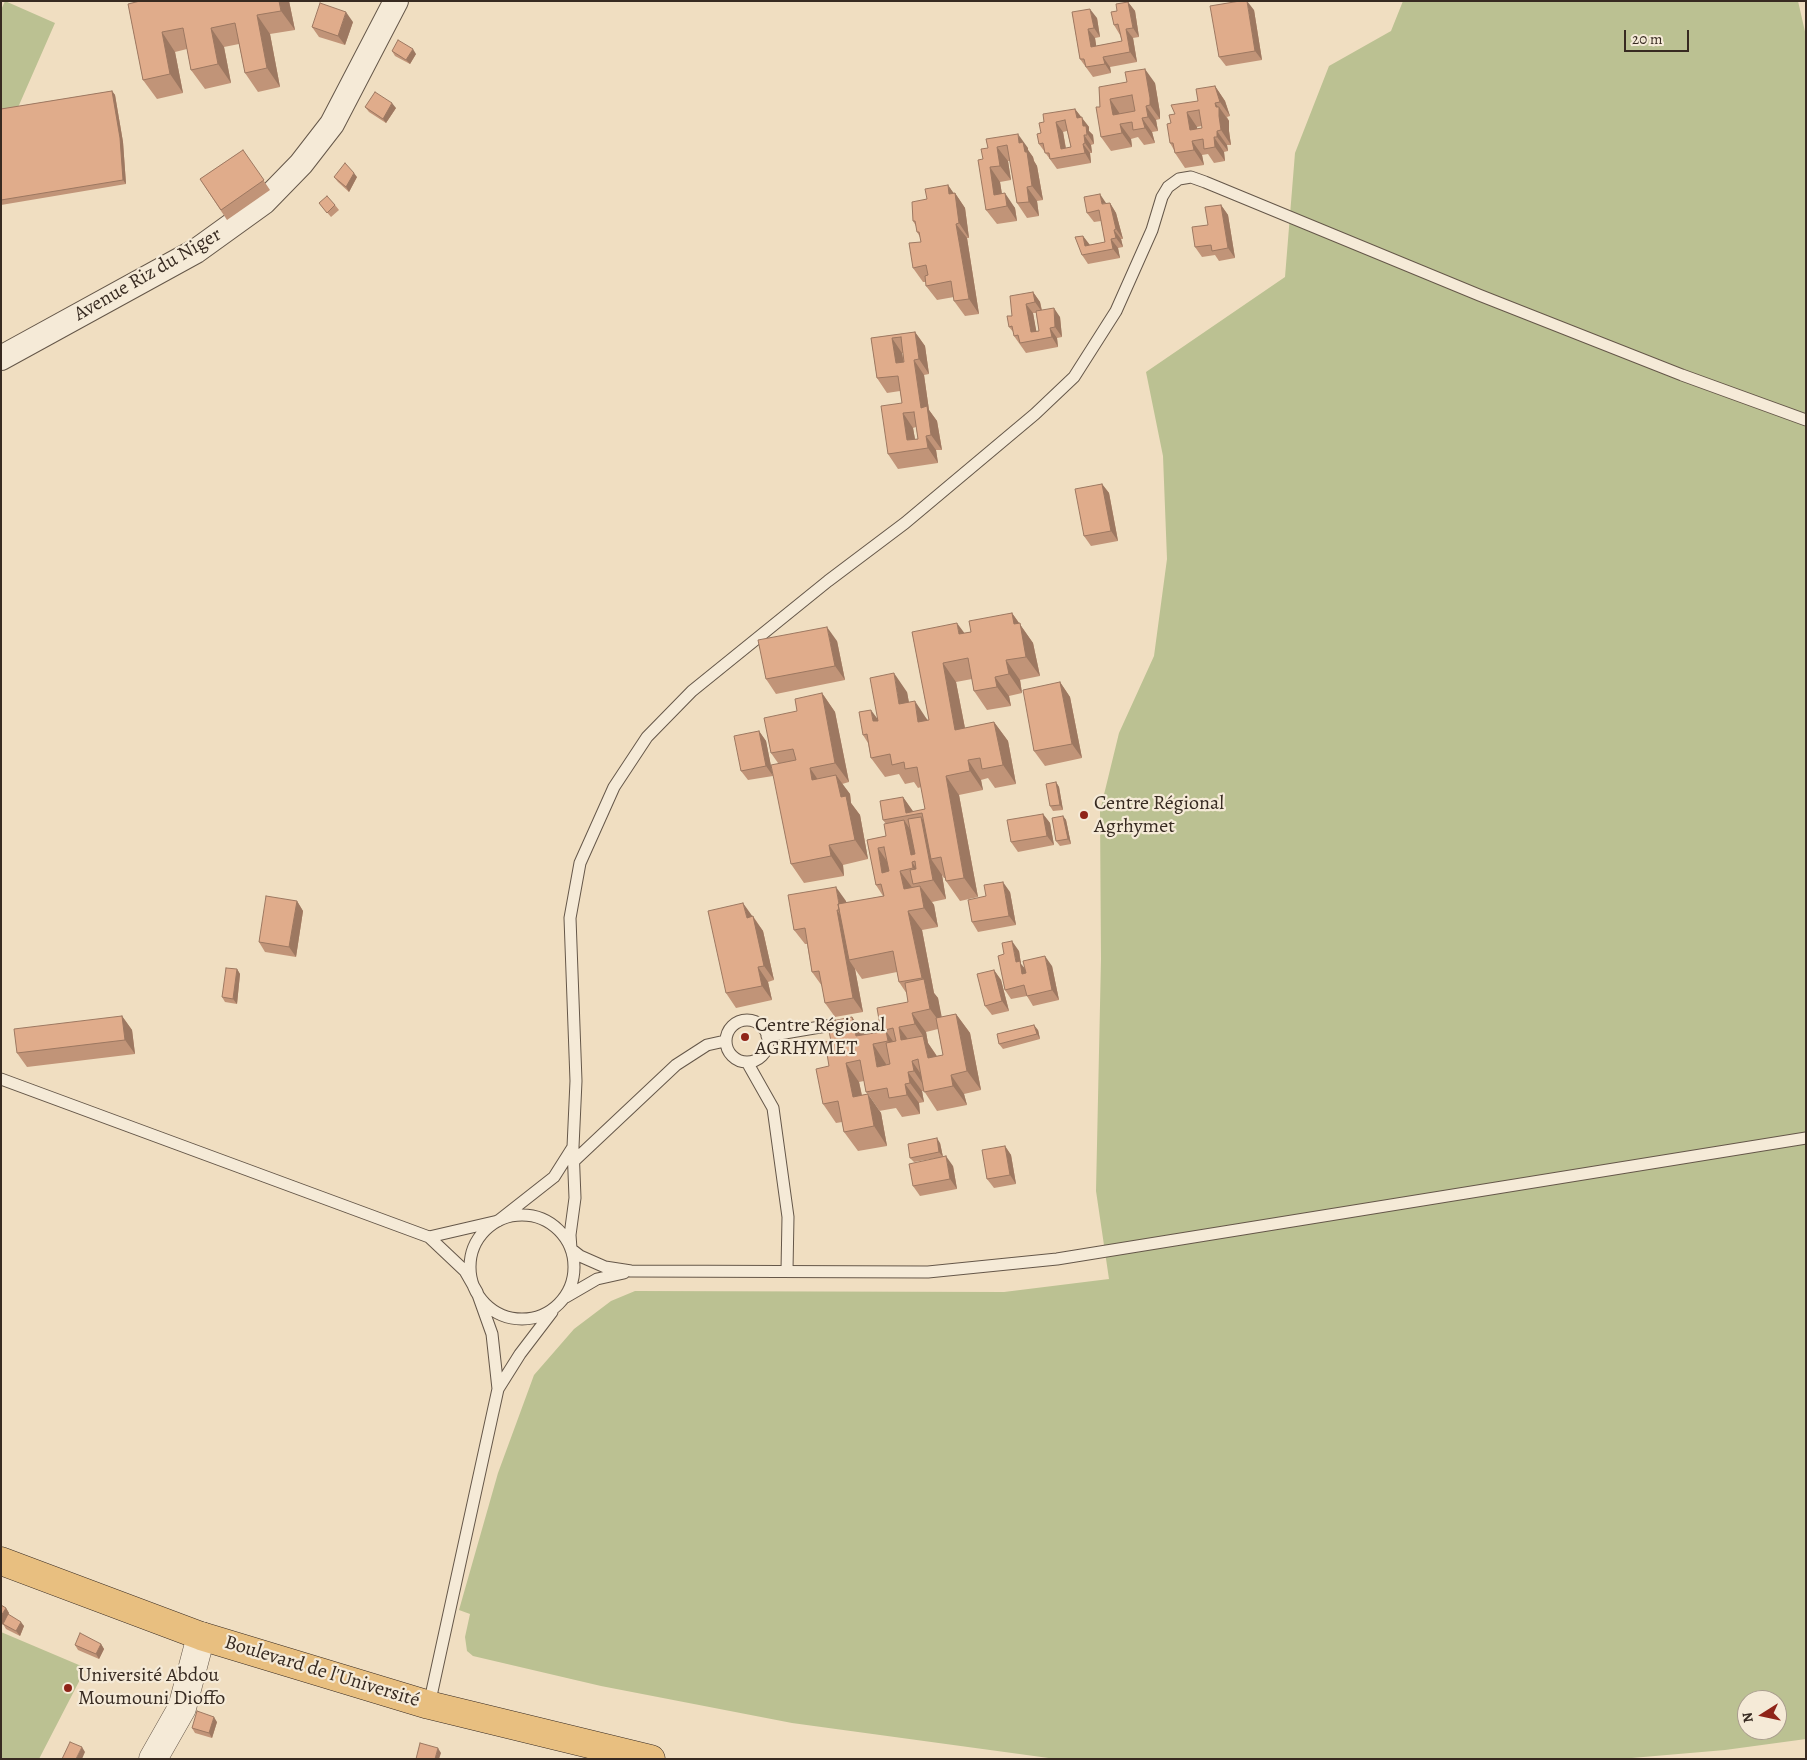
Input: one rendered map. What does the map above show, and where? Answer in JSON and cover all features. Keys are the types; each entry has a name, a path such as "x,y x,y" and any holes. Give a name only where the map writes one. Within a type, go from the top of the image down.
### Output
{"main road":[{"name":"Boulevard de l'Université","path":"1,1561 202,1636 429,1705 651,1759"}],"street":[{"name":"Avenue Riz du Niger","path":"1,358 196,251 264,202 300,164 332,124 396,1"},
{"path":"153,1759 182,1708 202,1636"}],"lane":[{"path":"498,1389 520,1354 561,1302 571,1286 574,1267 570,1228 575,1198 575,1160 573,1148 576,1082 570,918 580,863 614,787 647,737 692,691 828,581 905,523 1036,414 1074,377 1116,312 1152,230 1162,197 1168,187 1179,179 1191,177 1206,182 1479,295 1682,375 1806,420"},
{"path":"742,1019 752,1019 760,1024 768,1036 766,1050 760,1058 747,1062 733,1058 727,1050 725,1041 727,1032 733,1024 742,1019"},
{"path":"768,1036 832,1025"},
{"path":"575,1160 676,1066 707,1045 725,1041"},
{"path":"747,1062 773,1108 788,1217 787,1270"},
{"path":"1,1079 429,1237 465,1270 477,1292 494,1310 517,1319 541,1316 574,1291 597,1279 631,1271"},
{"path":"429,1237 510,1217 534,1216 557,1228 571,1249 590,1262 631,1271 787,1270 928,1272 1057,1259 1806,1138"},
{"path":"429,1705 498,1389 492,1334 472,1280 473,1252 487,1229 554,1177 573,1148"}],"green space":[{"path":"5,1 55,23 16,112 1,114 1,10"},
{"path":"1403,1 1798,1 1806,36 1806,1739 1725,1750 1620,1759 1056,1759 792,1723 601,1686 473,1656 467,1651 465,1637 470,1614 459,1610 498,1473 534,1375 574,1329 611,1301 635,1291 1004,1292 1109,1279 1096,1191 1101,959 1100,811 1119,733 1154,656 1167,559 1163,456 1146,372 1285,277 1295,153 1329,66 1391,31"},
{"path":"1,1632 86,1668 39,1759 1,1759"}],"building":[{"path":"140,1 279,1 281,11 257,15 267,68 245,73 235,23 211,28 218,64 191,70 183,28 162,32 170,74 143,80 128,4"},
{"path":"1247,1 1255,51 1219,57 1210,6"},
{"path":"1128,2 1133,28 1126,29 1130,52 1103,57 1105,64 1086,67 1084,59 1080,59 1072,12 1090,9 1094,28 1088,29 1091,47 1122,41 1118,24 1114,25 1111,12 1117,11 1116,4"},
{"path":"320,3 346,12 338,36 312,27"},
{"path":"398,40 413,49 406,60 392,51"},
{"path":"1145,69 1150,105 1146,106 1148,117 1142,118 1145,128 1133,130 1132,122 1120,124 1122,133 1101,137 1096,107 1100,107 1099,87 1127,82 1125,72","holes":["1132,95 1135,111 1113,115 1110,99"]},
{"path":"1215,86 1220,102 1215,103 1216,107 1219,107 1221,130 1217,131 1217,137 1214,137 1215,147 1204,149 1203,139 1192,141 1194,150 1175,153 1173,143 1170,143 1167,124 1171,123 1169,115 1175,114 1171,105 1198,101 1196,89","holes":["1199,110 1202,128 1190,130 1187,112"]},
{"path":"112,91 120,138 123,180 1,200 1,109"},
{"path":"375,92 392,103 383,119 365,107"},
{"path":"1075,109 1077,118 1082,117 1083,126 1086,126 1087,135 1084,135 1085,143 1083,144 1085,153 1050,159 1049,153 1045,153 1043,143 1039,144 1037,134 1041,133 1039,123 1044,122 1043,114","holes":["1065,120 1071,147 1061,149 1056,122"]},
{"path":"1018,134 1019,143 1023,142 1025,152 1027,152 1032,186 1027,187 1029,202 1017,203 1007,145 997,147 1000,166 990,167 994,195 1005,193 1007,206 986,210 978,160 983,159 981,149 988,148 986,139"},
{"path":"243,150 264,180 221,210 200,179"},
{"path":"345,163 354,173 346,187 334,177"},
{"path":"948,185 949,194 955,193 959,223 956,224 969,299 954,301 951,281 926,286 925,276 928,275 926,265 913,268 909,243 921,242 915,221 913,221 912,202 927,199 925,189"},
{"path":"1100,194 1102,204 1110,203 1116,229 1114,230 1116,238 1111,239 1113,249 1082,255 1075,237 1083,236 1085,246 1105,242 1099,210 1087,213 1084,197"},
{"path":"327,196 335,205 327,213 319,203"},
{"path":"1221,205 1228,248 1212,251 1211,245 1195,247 1192,227 1208,225 1205,207"},
{"path":"1033,292 1035,302 1026,304 1031,332 1039,331 1036,311 1054,308 1055,327 1050,328 1052,337 1020,343 1018,335 1014,336 1012,326 1009,327 1007,316 1012,316 1010,296"},
{"path":"915,332 919,359 914,360 921,408 927,406 931,435 926,436 928,448 888,454 881,406 902,403 898,376 877,378 871,338","holes":["901,337 904,362 896,363 892,338","914,412 918,439 907,440 903,413"]},
{"path":"1102,484 1111,531 1084,536 1075,489"},
{"path":"1012,613 1014,624 1020,623 1026,657 1006,660 1009,674 995,677 997,687 974,691 968,658 943,663 955,730 994,722 1003,765 982,769 980,758 968,760 970,771 946,776 964,878 946,881 941,857 931,859 922,813 883,820 880,801 903,797 906,813 925,809 917,767 905,769 904,762 892,765 890,754 871,758 867,734 863,735 859,712 871,710 873,721 878,721 870,678 894,673 899,704 915,701 918,722 929,720 912,632 957,623 959,634 971,632 969,621"},
{"path":"827,627 835,666 766,679 758,640"},
{"path":"1060,682 1072,744 1034,751 1023,690"},
{"path":"822,693 835,763 810,768 812,780 836,775 841,797 846,796 855,840 829,845 831,856 791,864 771,765 796,760 793,749 771,753 764,718 797,711 795,699"},
{"path":"759,731 766,766 741,771 734,736"},
{"path":"1056,782 1060,805 1050,806 1046,784"},
{"path":"1043,814 1047,836 1011,842 1007,820"},
{"path":"1063,816 1068,839 1056,841 1052,818"},
{"path":"921,817 933,880 913,884 910,870 916,869 915,861 912,862 913,868 900,871 904,889 920,886 924,908 908,911 922,978 899,982 893,951 849,960 838,904 884,896 881,884 876,885 867,840 886,836 884,824 904,820 911,855 915,854 908,819","holes":["884,847 889,871 882,873 878,848"]},
{"path":"1003,882 1009,916 972,922 968,900 986,896 984,885"},
{"path":"836,887 839,904 839,910 837,910 853,998 825,1003 819,971 812,972 805,928 794,930 788,895"},
{"path":"266,896 297,901 289,947 259,942"},
{"path":"743,903 747,918 753,916 764,966 758,967 762,986 726,993 708,911"},
{"path":"1012,941 1016,962 1020,961 1022,974 1026,973 1023,961 1045,956 1052,990 1027,996 1024,985 1005,990 998,956 1004,954 1002,943"},
{"path":"226,968 237,969 233,999 222,997"},
{"path":"994,970 1002,1001 985,1006 977,974"},
{"path":"924,979 930,1009 912,1013 915,1024 899,1027 901,1040 923,1036 928,1058 943,1055 936,1018 956,1014 967,1071 951,1075 953,1086 924,1092 918,1059 912,1061 914,1071 908,1072 910,1083 905,1084 907,1095 889,1098 887,1088 866,1092 860,1060 846,1063 853,1097 868,1094 874,1126 844,1132 838,1101 823,1104 816,1069 829,1066 825,1042 831,1041 827,1022 852,1017 856,1036 886,1031 888,1041 873,1044 877,1067 890,1064 886,1043 896,1041 893,1028 881,1031 877,1008 908,1002 905,983"},
{"path":"122,1016 125,1040 17,1053 14,1029"},
{"path":"1034,1025 1037,1034 999,1044 997,1034"},
{"path":"937,1138 939,1152 910,1158 908,1144"},
{"path":"1005,1146 1010,1175 987,1179 982,1150"},
{"path":"946,1156 950,1179 913,1186 909,1164"},
{"path":"1,1605 6,1608 1,1616"},
{"path":"8,1614 21,1622 16,1631 3,1624"},
{"path":"80,1633 101,1644 96,1654 75,1645"},
{"path":"197,1711 214,1717 209,1733 192,1728"},
{"path":"70,1742 82,1747 76,1759 62,1759"},
{"path":"420,1743 438,1748 435,1759 416,1759"}],"place":[{"name":"Centre Régional Agrhymet","path":"1084,815"},
{"name":"Centre Régional AGRHYMET","path":"745,1037"},
{"name":"Université Abdou Moumouni Dioffo","path":"68,1688"}]}
